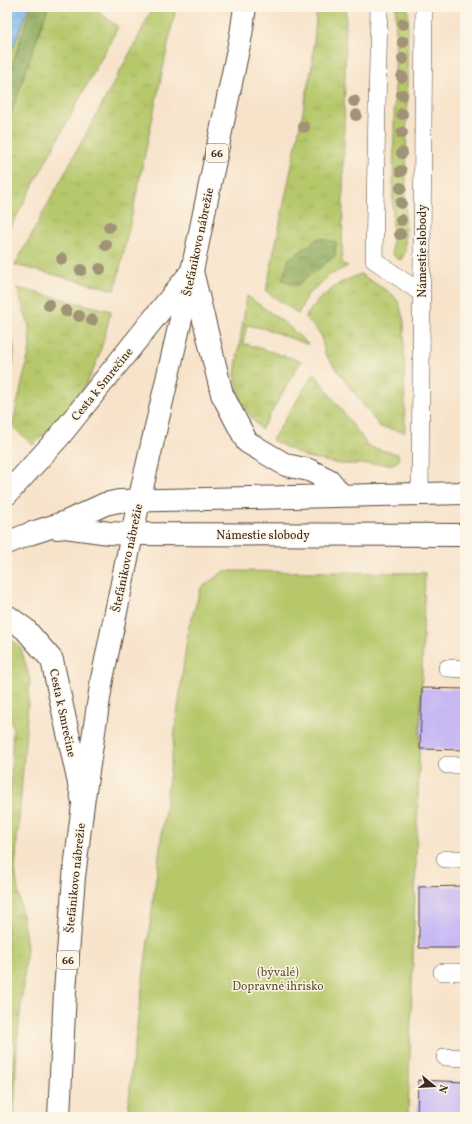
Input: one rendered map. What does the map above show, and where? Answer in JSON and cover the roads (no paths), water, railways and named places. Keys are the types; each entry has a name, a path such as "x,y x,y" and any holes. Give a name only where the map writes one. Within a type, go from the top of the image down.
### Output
{"street":[{"name":"Štefánikovo nábrežie","path":"59,1117 65,999 73,892 83,804 102,679 139,501 192,270 241,35 245,7"},
{"name":"Cesta k Smrečine","path":"7,494 58,438 192,270"},
{"path":"192,270 222,394 247,442 286,465 309,470 329,480 342,496"},
{"path":"7,543 66,522 105,504 119,501 465,493"},
{"path":"39,531 65,527 110,533 132,534"},
{"name":"Námestie slobody","path":"132,534 465,535"},
{"name":"Cesta k Smrečine","path":"7,616 25,629 52,660 83,804"}],"lane":[{"path":"379,7 374,260 421,293"},
{"name":"Námestie slobody","path":"420,494 424,7"},
{"path":"447,668 465,669"},
{"path":"447,765 465,765"},
{"path":"445,859 465,859"},
{"path":"442,972 465,972"},
{"path":"445,1058 465,1058"}],"water":[{"path":"7,7 29,7 7,62"}],"park label":[{"name":"(bývalé) Dopravné ihrisko","path":"278,979"}]}
